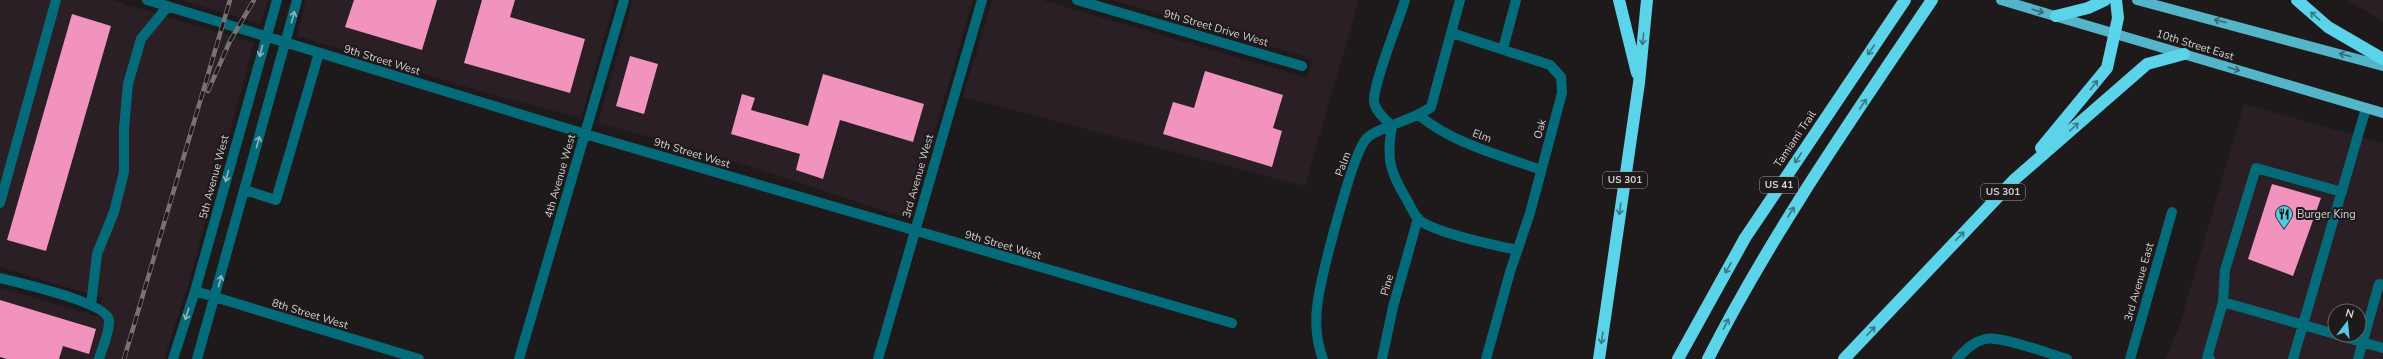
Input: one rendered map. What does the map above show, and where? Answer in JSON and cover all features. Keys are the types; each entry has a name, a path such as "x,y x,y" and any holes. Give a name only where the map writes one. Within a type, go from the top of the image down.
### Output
{"highway":[{"path":"1619,0 1639,83"},
{"name":"US 301","path":"1599,359 1639,83 1647,0"},
{"name":"Tamiami Trail","path":"1678,359 1745,238 1905,0"},
{"name":"US 41","path":"1708,359 1733,309 1805,190 1932,0"},
{"path":"2056,16 2088,8 2105,0"},
{"path":"2015,179 2107,68 2118,18 2116,0"},
{"path":"2297,0 2328,27 2383,59"},
{"name":"US 301","path":"1844,359 2015,179 2147,64 2184,54"}],"main road":[{"name":"10th Street East","path":"2001,0 2383,113"},
{"path":"2137,0 2383,66"}],"street":[{"path":"0,203 56,0"},
{"name":"9th Street West","path":"147,0 586,134 1232,323"},
{"name":"5th Avenue West","path":"173,359 195,291 265,36 277,0"},
{"path":"197,359 297,0"},
{"name":"4th Avenue West","path":"519,359 624,0"},
{"name":"3rd Avenue West","path":"881,358 914,231 982,0"},
{"name":"9th Street Drive West","path":"1077,0 1302,66"},
{"path":"1405,0 1376,86 1374,101 1379,112 1392,126 1388,149 1390,169 1394,180 1418,218 1430,226 1465,237 1517,250"},
{"path":"1420,116 1431,107 1460,0"},
{"path":"1503,49 1516,0"},
{"path":"91,304 97,254 114,212 124,172 124,128 128,84 141,39 168,6"},
{"name":"Oak","path":"1452,33 1550,65 1561,77 1562,93 1530,212 1517,250 1486,359"},
{"path":"245,190 276,200 320,53"},
{"path":"2293,359 2366,108"},
{"name":"Palm","path":"1323,359 1320,350 1316,308 1349,181 1366,139 1392,126 1420,116"},
{"name":"Elm","path":"1420,116 1436,129 1463,141 1541,170"},
{"path":"2210,359 2207,358 2223,302 2225,270 2256,168 2342,192"},
{"name":"3rd Avenue East","path":"2130,359 2172,212"},
{"name":"Pine","path":"1382,359 1418,218"},
{"path":"0,278 91,304 105,313 109,320 99,359"},
{"path":"2367,325 2379,284 2383,285"},
{"name":"8th Street West","path":"195,291 419,359"},
{"path":"2223,302 2327,332"},
{"path":"1957,359 1972,344 1986,338 2003,340 2067,359"},
{"path":"2358,359 2362,343"},
{"path":"2366,343 2383,348"}],"shaded area":[{"path":"0,0 112,0 254,43 187,289 164,359 0,359 0,288 97,316 102,298 0,267"},
{"path":"180,0 268,0 260,24"},
{"path":"306,0 615,0 581,118 490,94 297,36"},
{"path":"633,0 973,0 909,219 702,151 598,123"},
{"path":"992,0 1042,0 1307,78 1313,59 1113,0 1359,0 1305,186 963,97"},
{"path":"2346,0 2383,0 2383,21"},
{"path":"2244,104 2383,143 2383,359 2166,359 2180,324"}],"building":[{"path":"354,0 437,0 422,50 345,27"},
{"path":"482,0 515,0 510,17 585,39 570,93 464,63"},
{"path":"72,14 111,26 46,251 7,240"},
{"path":"630,56 658,64 644,114 616,106"},
{"path":"1205,71 1283,95 1273,128 1282,131 1272,167 1163,134 1173,102 1194,108"},
{"path":"823,74 924,104 913,142 840,120 823,179 796,170 800,154 731,134 742,94 755,98 751,110 808,126"},
{"name":"Burger King","path":"2272,184 2321,198 2293,276 2248,259"},
{"path":"0,300 96,329 89,354 63,346 59,359 7,359 0,357"}],"railway":[{"path":"124,359 230,0"},
{"path":"208,91 230,41 254,0"}],"place":[{"name":"Burger King","path":"2284,229"}]}
